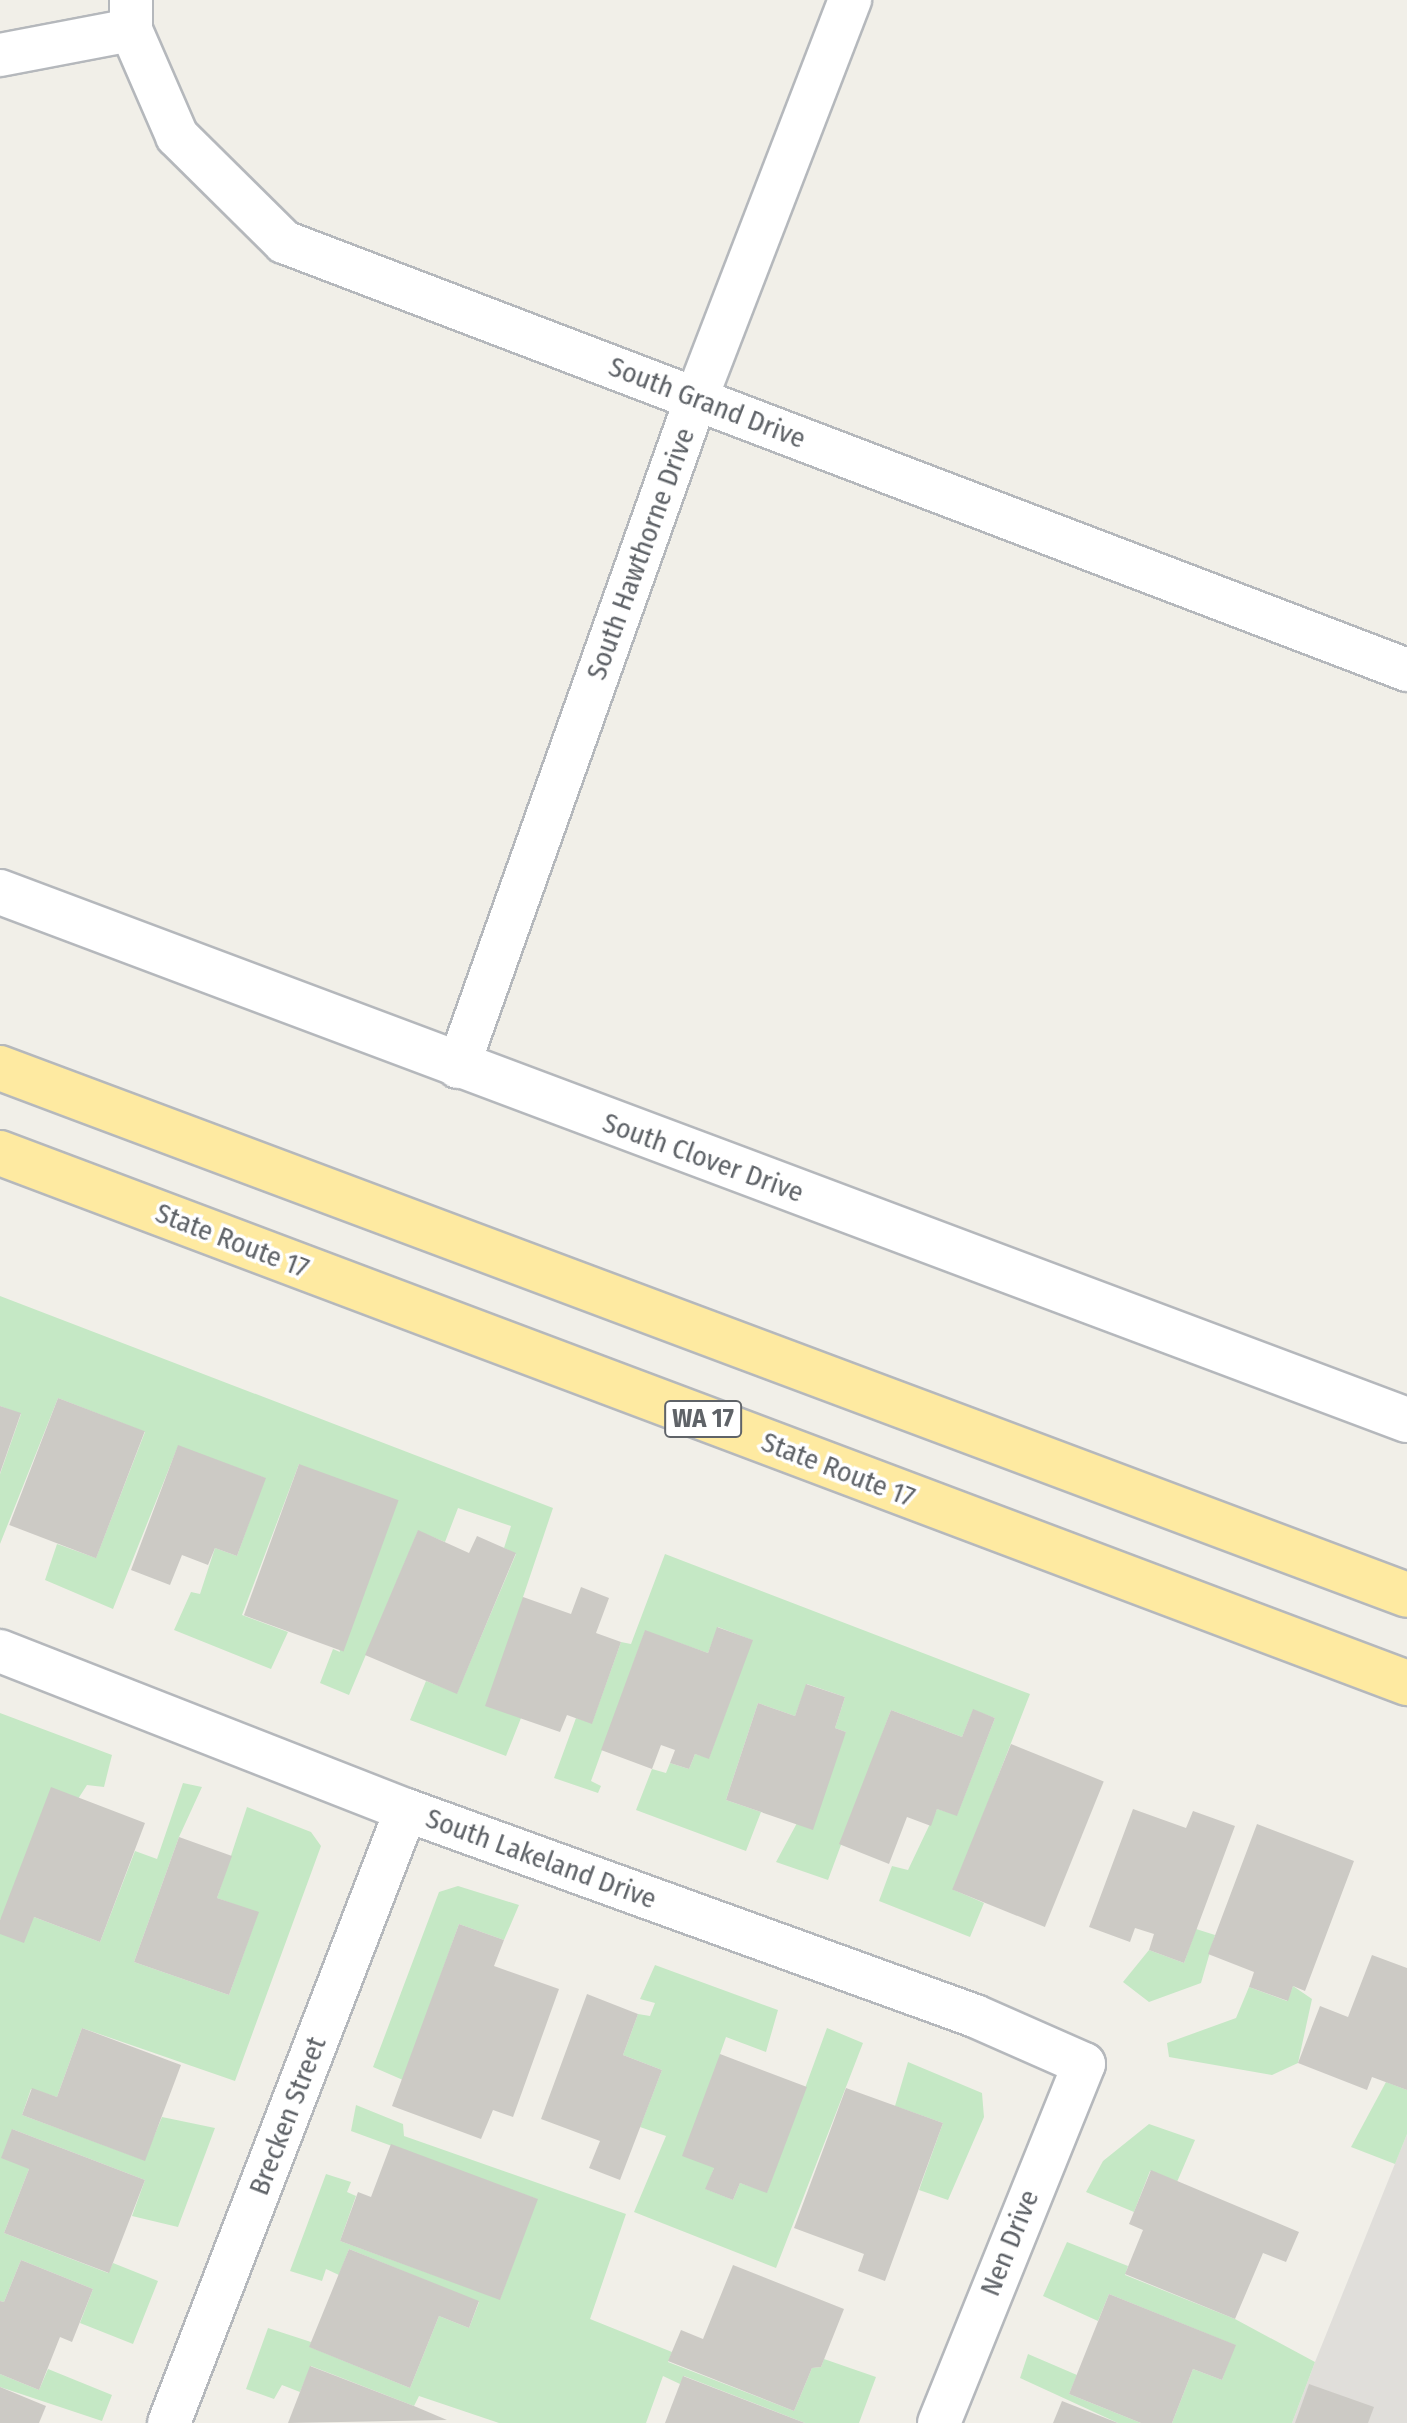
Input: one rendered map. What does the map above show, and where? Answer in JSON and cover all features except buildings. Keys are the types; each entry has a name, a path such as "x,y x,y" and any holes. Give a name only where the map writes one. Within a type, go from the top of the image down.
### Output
{"highway":[{"path":"0,1068 1407,1595"},
{"name":"State Route 17","path":"0,1153 1407,1683"}],"street":[{"name":"South Hawthorne Drive","path":"458,1067 696,399 850,0"},
{"name":"South Grand Drive","path":"131,15 177,136 284,242 1407,670"},
{"path":"0,55 131,15"},
{"name":"South Clover Drive","path":"0,892 458,1067 1407,1420"},
{"name":"South Lakeland Drive","path":"0,1651 406,1810 975,2016 1084,2064"},
{"name":"Brecken Street","path":"169,2423 406,1810"},
{"name":"Nen Drive","path":"939,2423 1084,2064"}],"shaded area":[{"path":"1407,2134 1407,2423 1292,2423 1315,2362"}],"green space":[{"path":"0,1296 553,1508 523,1597 521,1718 506,1756 410,1720 426,1681 457,1693 516,1554 504,1548 511,1526 458,1508 445,1542 418,1531 349,1695 320,1683 333,1649 340,1652 299,1464 242,1615 288,1632 271,1669 174,1630 191,1592 200,1594 215,1548 237,1556 265,1478 178,1446 113,1609 45,1580 57,1544 96,1558 145,1432 58,1398 0,1544 0,1474 21,1414 0,1406"},
{"path":"665,1554 1030,1694 954,1890 984,1903 970,1937 879,1901 892,1866 908,1870 937,1809 957,1815 995,1718 973,1710 962,1737 891,1710 828,1880 776,1862 846,1732 835,1728 845,1697 807,1684 795,1716 758,1703 726,1800 761,1812 746,1851 636,1810 652,1769 666,1773 670,1763 689,1769 695,1754 709,1758 752,1640 718,1627 708,1653 645,1631 591,1781 601,1786 598,1793 554,1778 576,1718 592,1723 621,1642 631,1644"},
{"path":"0,1713 112,1755 104,1787 87,1785 0,1920"},
{"path":"183,1783 202,1787 179,1837 134,1962 229,1995 258,1913 217,1898 247,1807 311,1832 321,1846 235,2081 82,2028 57,2097 31,2089 22,2115 144,2160 162,2117 215,2128 178,2227 132,2216 145,2180 12,2129 29,2169 4,2233 108,2273 113,2263 158,2281 133,2344 80,2323 93,2289 21,2260 4,2302 0,2301 0,1934 34,1917 100,1942 135,1851 157,1859"},
{"path":"458,1886 519,1905 504,1940 459,1924 403,2080 373,2067 439,1892"},
{"path":"1196,1929 1215,1935 1201,1983 1149,2002 1123,1982 1149,1950 1184,1963"},
{"path":"655,1965 778,2010 766,2052 726,2037 720,2054 714,2168 706,2189 733,2200 740,2183 767,2192 827,2028 863,2043 776,2268 634,2212 666,2136 640,2127 662,2070 623,2055 638,2014 650,2016 655,2003 640,1999"},
{"path":"1293,1986 1312,1999 1298,2063 1272,2075 1169,2057 1167,2043 1236,2018 1249,1987 1287,2001"},
{"path":"908,2062 982,2093 984,2117 948,2200 919,2190 943,2123 895,2106"},
{"path":"1386,2082 1407,2090 1407,2134 1395,2164 1351,2147"},
{"path":"356,2105 403,2124 404,2136 626,2214 590,2319 672,2352 668,2362 794,2411 812,2368 821,2367 824,2359 876,2377 859,2423 805,2423 684,2376 680,2384 663,2376 646,2423 499,2423 419,2396 414,2406 311,2366 300,2392 282,2385 274,2399 246,2389 268,2328 311,2342 310,2347 410,2388 439,2316 469,2328 479,2302 349,2249 339,2275 326,2269 322,2281 290,2271 326,2174 351,2182 347,2192 356,2196 340,2241 500,2299 537,2199 351,2131"},
{"path":"1149,2124 1195,2140 1177,2182 1150,2171 1134,2212 1086,2192 1103,2161"},
{"path":"1067,2242 1128,2266 1125,2275 1235,2319 1315,2362 1292,2423 1172,2423 1193,2369 1222,2380 1235,2345 1109,2294 1098,2321 1043,2296"},
{"path":"1028,2354 1077,2375 1069,2394 1141,2423 1118,2423 1020,2378"},
{"path":"48,2369 112,2395 102,2421 0,2387 0,2374 39,2390"}]}
